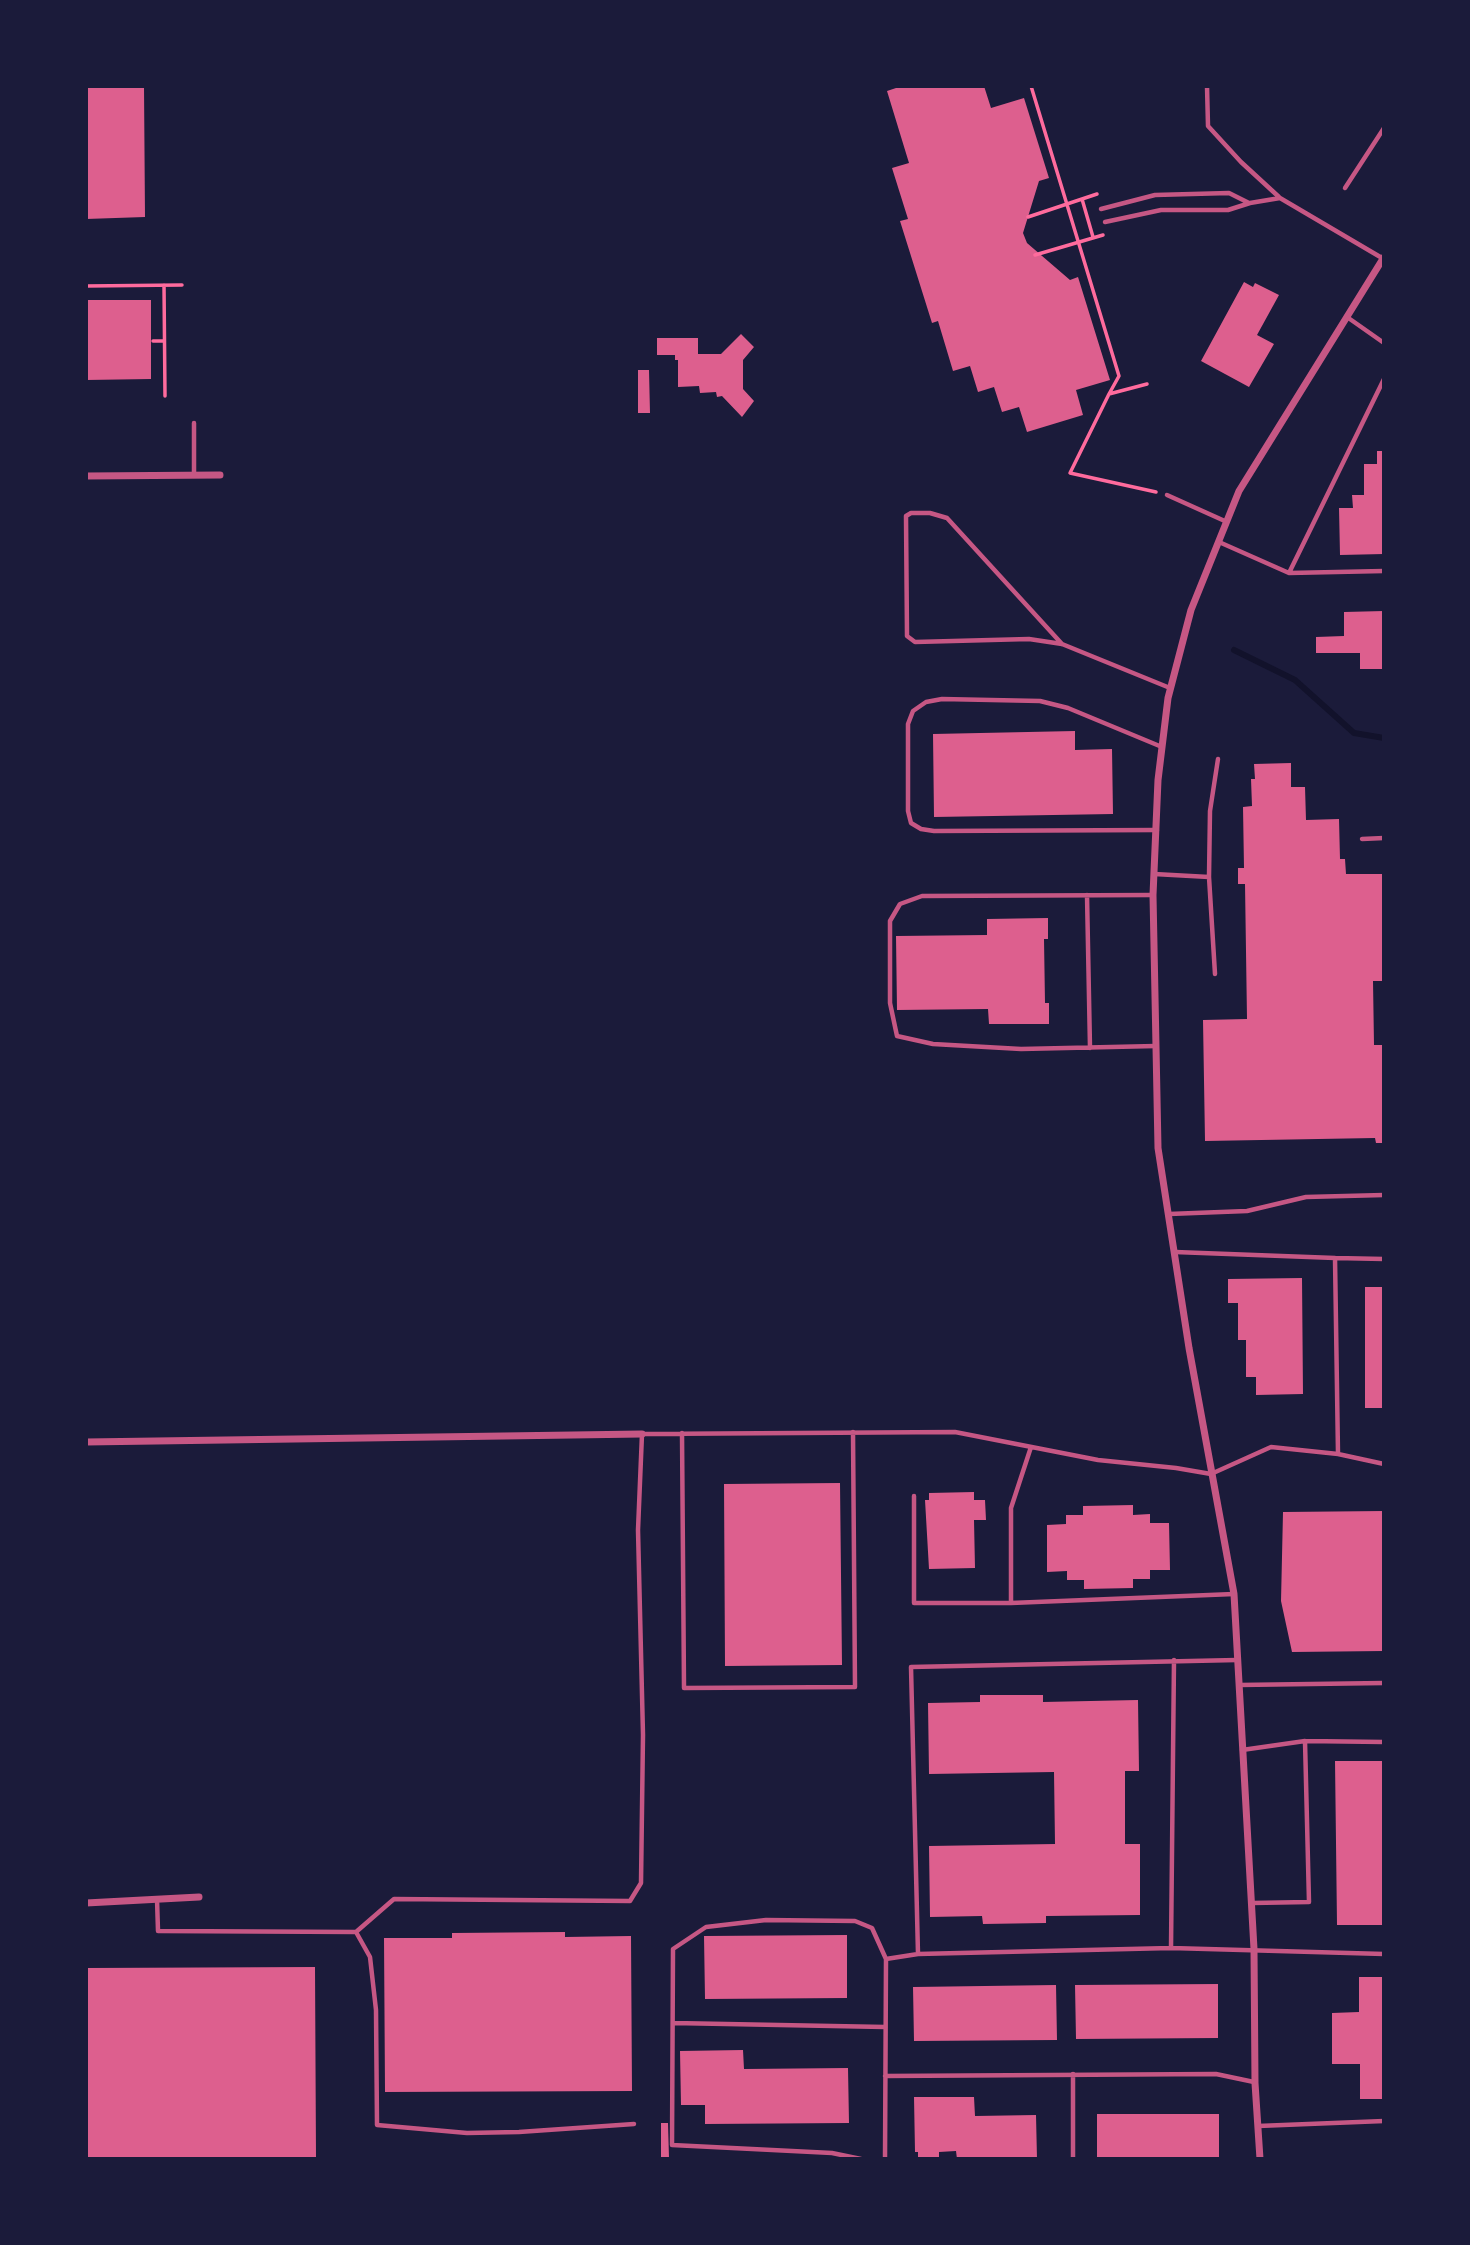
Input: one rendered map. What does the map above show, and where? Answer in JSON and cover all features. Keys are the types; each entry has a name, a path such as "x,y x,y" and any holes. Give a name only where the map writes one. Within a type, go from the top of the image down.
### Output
{"street":[{"path":"1260,2159 1255,2083 1252,1903 1234,1594 1211,1474 1158,1147 1153,895 1158,780 1170,688 1191,610 1239,491 1384,258"},
{"path":"86,476 220,475"},
{"path":"86,1442 642,1434"},
{"path":"86,1903 199,1897"}],"lane":[{"path":"1206,86 1208,126 1280,198 1384,258"},
{"path":"1345,188 1384,128"},
{"path":"1101,209 1155,195 1229,193 1250,203"},
{"path":"1105,222 1161,210 1228,210 1280,198"},
{"path":"1347,317 1384,343"},
{"path":"1289,573 1384,379"},
{"path":"194,423 194,475"},
{"path":"1167,495 1227,522"},
{"path":"1062,644 947,518 930,513 911,513 906,516 907,636 915,642 1029,639 1062,644 1170,688"},
{"path":"1219,542 1289,573 1384,570"},
{"path":"1157,830 921,829 911,823 908,811 908,723 912,711 926,702 942,699 1040,701 1068,708 1162,747"},
{"path":"1214,974 1209,877 1210,811 1218,759"},
{"path":"1362,839 1384,838"},
{"path":"1154,874 1209,877"},
{"path":"1087,894 1090,1048"},
{"path":"1153,895 922,895 900,904 890,921 890,1003 897,1036 933,1044 1021,1049 1157,1045"},
{"path":"1168,1214 1247,1212 1307,1197 1384,1195"},
{"path":"1174,1252 1384,1259"},
{"path":"1335,1258 1338,1454"},
{"path":"682,1433 684,1688 855,1687 853,1432"},
{"path":"156,1899 158,1931 356,1932 394,1899 630,1901 641,1883 643,1735 638,1530 642,1434 955,1432 1098,1460 1211,1474 1271,1447 1338,1454 1384,1464"},
{"path":"1011,1603 1011,1508 1031,1447"},
{"path":"914,1496 914,1603 1011,1603 1234,1594"},
{"path":"1171,1948 1174,1660"},
{"path":"918,1954 911,1667 1237,1660"},
{"path":"1238,1685 1384,1683"},
{"path":"1252,1903 1309,1902 1305,1741"},
{"path":"1242,1750 1305,1741 1384,1742"},
{"path":"861,2159 832,2153 672,2145 673,1949 706,1927 766,1920 855,1921 872,1928 886,1959 885,2159"},
{"path":"356,1932 370,1957 376,2010 377,2125 493,2133 634,2124"},
{"path":"886,1959 918,1954 1171,1948 1384,1954"},
{"path":"673,2023 885,2027"},
{"path":"1073,2074 1073,2159"},
{"path":"885,2076 1216,2074 1255,2083"},
{"path":"1258,2126 1384,2121"}],"path":[{"path":"1031,86 1119,376 1070,473 1167,495"},
{"path":"1028,217 1097,194"},
{"path":"1082,199 1093,237"},
{"path":"1035,255 1109,233"},
{"path":"164,285 164,396"},
{"path":"86,286 182,285"},
{"path":"153,341 164,341"},
{"path":"1109,394 1147,384"}],"building":[{"path":"86,86 144,86 145,217 86,219"},
{"path":"902,86 984,86 991,108 1024,98 1049,178 1039,181 1023,233 1027,243 1070,280 1078,277 1110,380 1076,390 1083,415 1027,432 1019,407 1002,412 994,387 978,392 970,366 953,371 938,321 932,323 900,221 908,219 892,168 909,163 887,91"},
{"path":"1244,282 1253,287 1255,283 1279,295 1257,335 1274,344 1249,387 1201,361"},
{"path":"86,300 151,300 151,379 86,380"},
{"path":"741,334 754,347 743,360 743,389 754,401 742,417 722,396 717,397 716,392 700,393 699,386 678,387 678,360 675,360 675,355 657,355 657,338 698,338 698,354 721,354"},
{"path":"638,370 649,370 650,413 638,413"},
{"path":"1377,451 1384,451 1384,554 1340,555 1339,508 1353,508 1352,495 1364,495 1364,464 1377,464"},
{"path":"1384,611 1384,669 1360,669 1360,653 1316,653 1316,637 1344,636 1344,612"},
{"path":"1075,731 1075,750 1112,749 1113,814 934,817 933,734"},
{"path":"1291,763 1291,787 1305,787 1306,820 1339,819 1340,859 1345,859 1346,874 1384,874 1384,981 1373,981 1374,1045 1384,1045 1384,1143 1376,1143 1375,1138 1205,1141 1203,1020 1247,1019 1245,884 1238,884 1238,868 1244,868 1243,807 1252,806 1251,779 1255,779 1254,764"},
{"path":"1048,918 1048,939 1044,939 1045,1003 1049,1003 1049,1024 989,1024 988,1009 897,1010 896,936 987,935 987,919"},
{"path":"1302,1278 1303,1394 1256,1395 1256,1377 1246,1377 1246,1340 1238,1340 1238,1303 1228,1303 1228,1279"},
{"path":"1365,1287 1384,1287 1384,1408 1365,1408"},
{"path":"840,1483 842,1665 725,1666 724,1484"},
{"path":"974,1492 974,1500 985,1500 986,1520 974,1520 975,1568 929,1569 925,1500 929,1500 929,1493"},
{"path":"1133,1505 1133,1515 1150,1514 1150,1523 1169,1523 1170,1570 1150,1570 1150,1579 1133,1579 1133,1588 1084,1589 1084,1580 1067,1580 1067,1571 1047,1572 1047,1525 1066,1524 1066,1515 1083,1515 1083,1506"},
{"path":"1384,1511 1384,1651 1292,1652 1281,1601 1283,1512"},
{"path":"980,1695 1043,1695 1043,1702 1138,1700 1139,1771 1125,1771 1125,1844 1140,1844 1140,1915 1046,1916 1046,1923 983,1924 982,1916 930,1917 929,1846 1055,1844 1054,1772 929,1774 928,1703 980,1702"},
{"path":"1335,1761 1384,1761 1384,1925 1337,1925"},
{"path":"565,1932 565,1937 631,1936 632,2091 385,2092 384,1938 452,1938 452,1933"},
{"path":"847,1935 847,1998 705,1999 704,1936"},
{"path":"315,1967 316,2158 86,2159 86,1968"},
{"path":"1359,1977 1384,1977 1384,2099 1360,2099 1360,2064 1332,2064 1332,2013 1359,2012"},
{"path":"1218,1984 1218,2038 1076,2039 1075,1985"},
{"path":"1056,1985 1057,2040 914,2041 913,1987"},
{"path":"743,2050 744,2069 848,2068 849,2123 705,2124 705,2105 681,2105 680,2051"},
{"path":"914,2097 974,2097 975,2116 1036,2115 1037,2159 957,2159 956,2151 939,2152 939,2159 918,2159 918,2152 915,2152"},
{"path":"1097,2114 1219,2114 1219,2159 1097,2159"},
{"path":"661,2123 668,2123 669,2158 661,2158"}],"waterway":[{"path":"1234,650 1295,680 1354,733 1384,738"}]}
